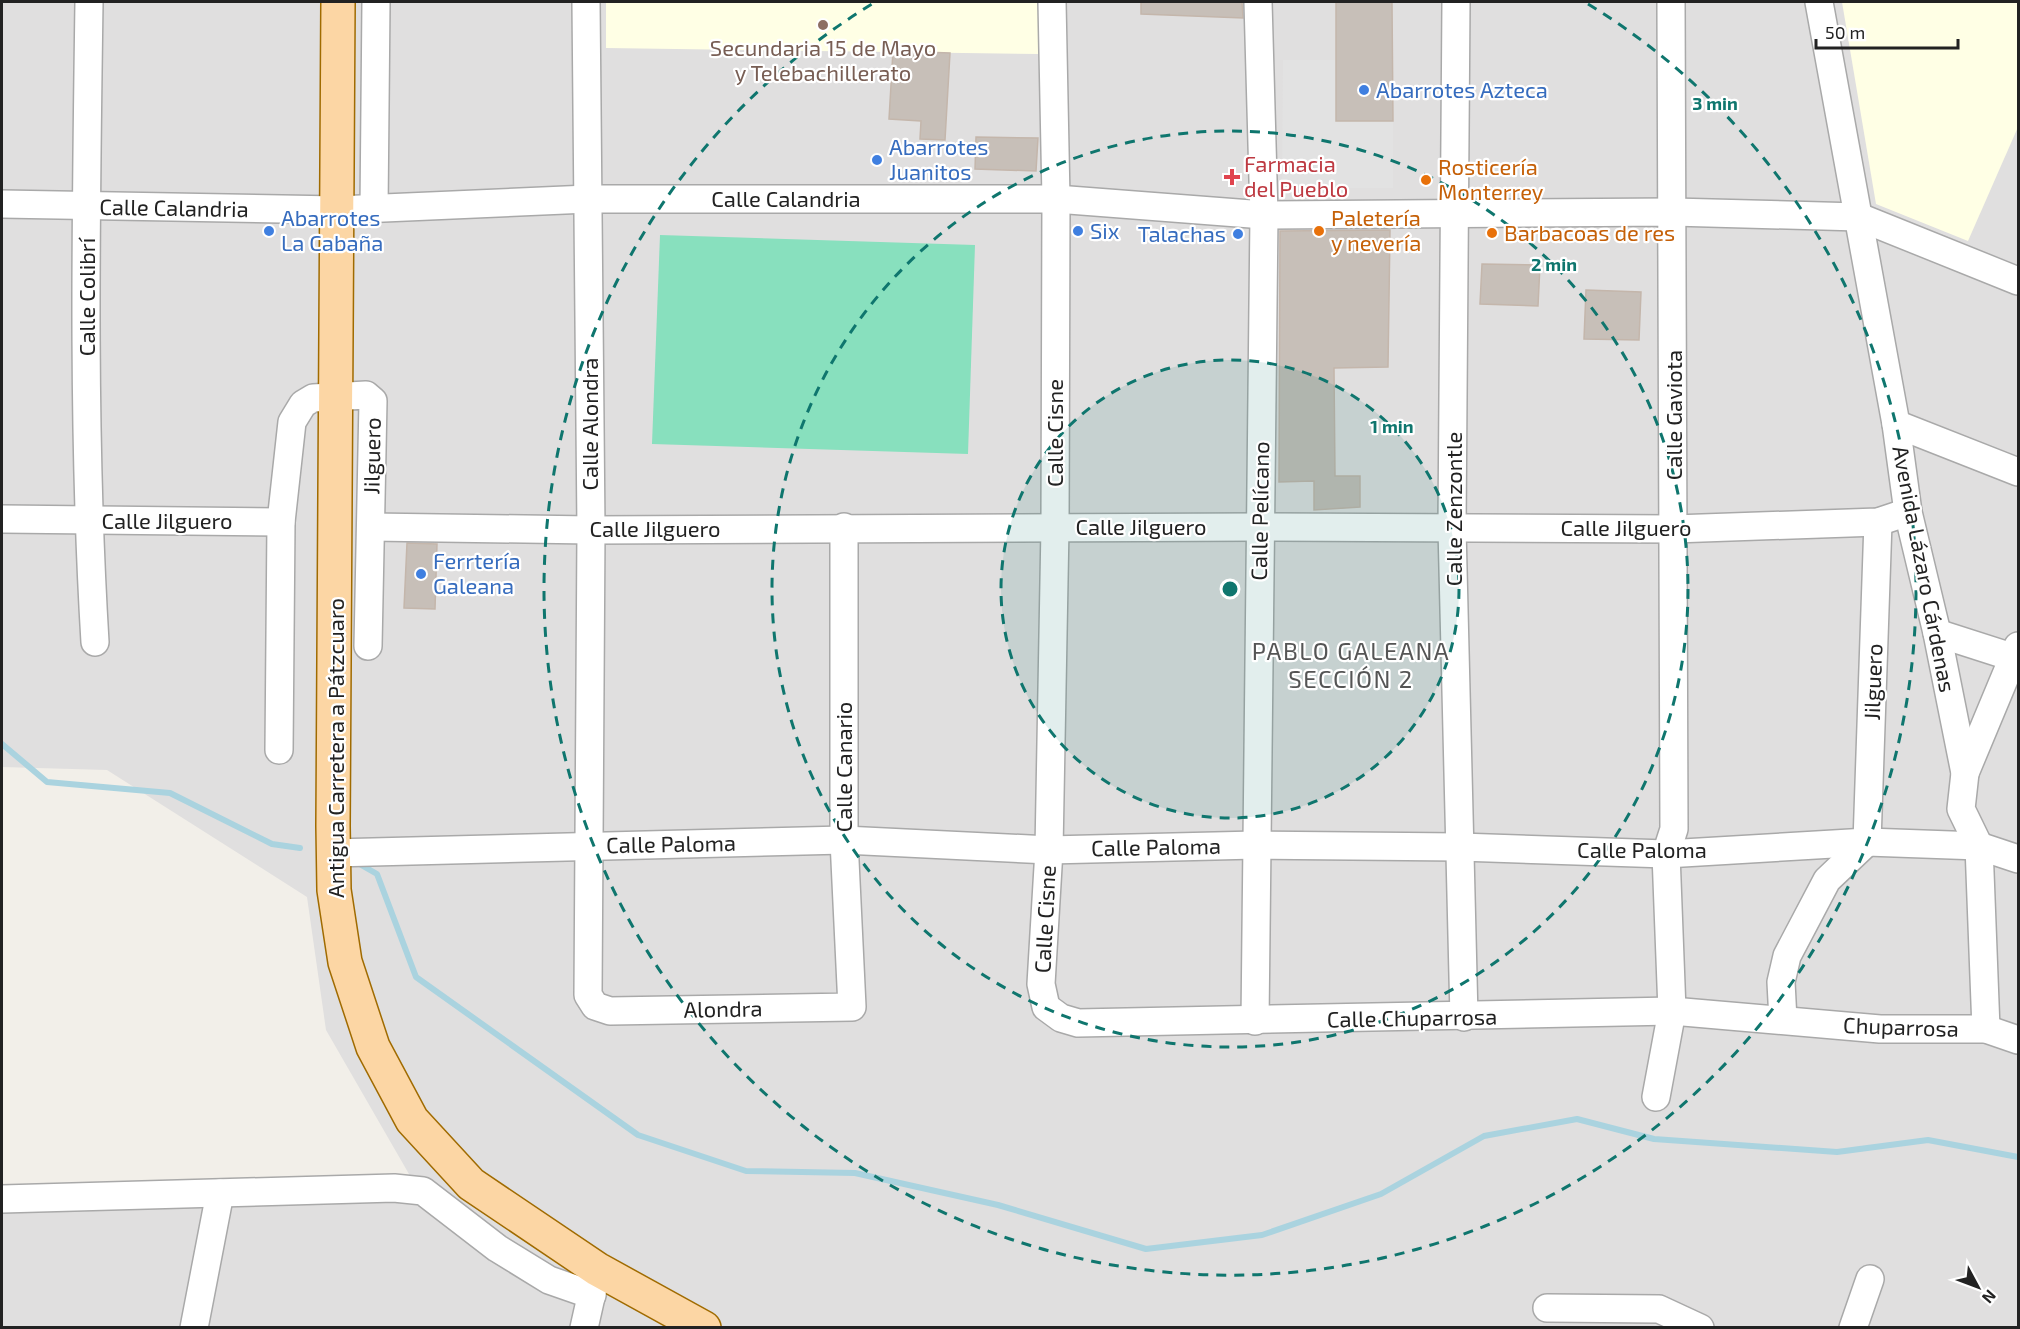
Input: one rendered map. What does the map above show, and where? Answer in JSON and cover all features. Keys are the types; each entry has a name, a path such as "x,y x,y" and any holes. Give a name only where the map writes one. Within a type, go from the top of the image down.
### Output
{"main road":[{"name":"Antigua Carretera a Pátzcuaro","path":"339,2 333,853 334,890 345,962 373,1047 412,1120 471,1184 594,1282 704,1328"}],"street":[{"name":"Calle Colibrí","path":"89,2 86,207 88,521 95,642"},
{"path":"374,208 376,2"},
{"name":"Calle Alondra","path":"586,2 591,530 591,846 588,995 595,1006"},
{"name":"Calle Cisne","path":"1046,1007 1041,984 1049,850 1055,527 1056,199 1052,2"},
{"name":"Calle Pelícano","path":"1254,1021 1264,215 1258,2"},
{"name":"Calle Zenzontle","path":"1456,2 1452,528 1464,1017"},
{"name":"Calle Gaviota","path":"1656,1097 1672,1011 1677,845 1671,2"},
{"name":"Avenida Lázaro Cárdenas","path":"1819,2 1896,424 1908,512 1937,633 1965,773 1961,809 1980,846 1986,1029"},
{"name":"Calle Calandria","path":"2,204 338,210 588,199 1056,199 1264,215 1673,212 1859,217"},
{"path":"1859,217 2019,281"},
{"name":"Jilguero","path":"279,750 281,522 292,422 303,404 313,398 366,395 373,401 371,527"},
{"path":"1896,424 2019,472"},
{"name":"Calle Jilguero","path":"371,527 591,530 844,527 1674,529 1878,522 1908,512"},
{"name":"Calle Jilguero","path":"2,519 281,522"},
{"name":"Jilguero","path":"1867,842 1878,522"},
{"path":"369,646 371,527"},
{"name":"Calle Canario","path":"844,527 844,840 852,1007"},
{"path":"1937,633 2017,654 1965,773"},
{"name":"Calle Paloma","path":"333,853 844,840 1049,850 1256,844 1460,847 1867,842 1980,846 2019,859"},
{"path":"1783,1020 1781,982 1787,956 1827,880 1867,842"},
{"name":"Alondra","path":"595,1006 610,1011 852,1007"},
{"name":"Calle Chuparrosa","path":"1046,1007 1061,1018 1078,1023 1672,1011 1783,1020"},
{"name":"Chuparrosa","path":"1783,1020 1880,1029 1986,1029 2019,1040"},
{"path":"2,1199 394,1188 423,1191 497,1248 549,1280 594,1282 584,1328"},
{"path":"194,1328 220,1193"},
{"path":"1853,1328 1870,1279"},
{"path":"1547,1308 1659,1309 1700,1328"}],"shaded area":[{"path":"2,2 2018,2 2018,1327 2,1327 2,1190 413,1181 326,1030 307,897 107,770 2,767"},
{"name":"Secundaria 15 de Mayo y Telebachillerato","path":"606,2 1041,2 1040,54 606,48"},
{"path":"1842,2 2018,2 2018,127 1968,241 1876,204"},
{"path":"1283,60 1336,60 1336,121 1393,121 1393,188 1282,188"}],"green space":[{"path":"660,235 975,245 968,454 652,444"}],"building":[{"path":"1141,2 1242,2 1243,18 1141,14"},
{"name":"Abarrotes Azteca","path":"1336,2 1392,2 1393,121 1336,121"},
{"path":"893,51 950,53 945,140 920,139 921,121 889,119"},
{"path":"976,137 1038,138 1036,171 975,169"},
{"path":"1390,230 1388,367 1334,368 1335,476 1360,476 1360,507 1314,510 1314,481 1279,482 1280,231"},
{"path":"1482,264 1540,265 1538,306 1480,304"},
{"path":"1586,290 1641,292 1639,340 1584,339"},
{"name":"Ferrtería Galeana","path":"407,543 437,544 435,609 404,608"}],"waterway":[{"path":"2,744 47,782 170,793 272,844 300,848"},
{"path":"356,862 377,874 416,977 638,1135 746,1171 855,1173 998,1205 1146,1249 1262,1235 1381,1194 1484,1136 1577,1119 1654,1139 1837,1152 1928,1140 2018,1157"}],"place":[{"name":"Secundaria 15 de Mayo y Telebachillerato","path":"823,25"},
{"name":"Abarrotes Azteca","path":"1364,90"},
{"name":"Abarrotes Juanitos","path":"877,160"},
{"name":"Farmacia del Pueblo","path":"1232,177"},
{"name":"Rosticería Monterrey","path":"1426,180"},
{"name":"Abarrotes La Cabaña","path":"269,231"},
{"name":"Six","path":"1078,231"},
{"name":"Paletería y nevería","path":"1319,231"},
{"name":"Barbacoas de res","path":"1492,233"},
{"name":"Talachas","path":"1238,234"},
{"name":"Ferrtería Galeana","path":"421,574"}],"district":[{"name":"PABLO GALEANA SECCIÓN 2","path":"1351,666"}]}
